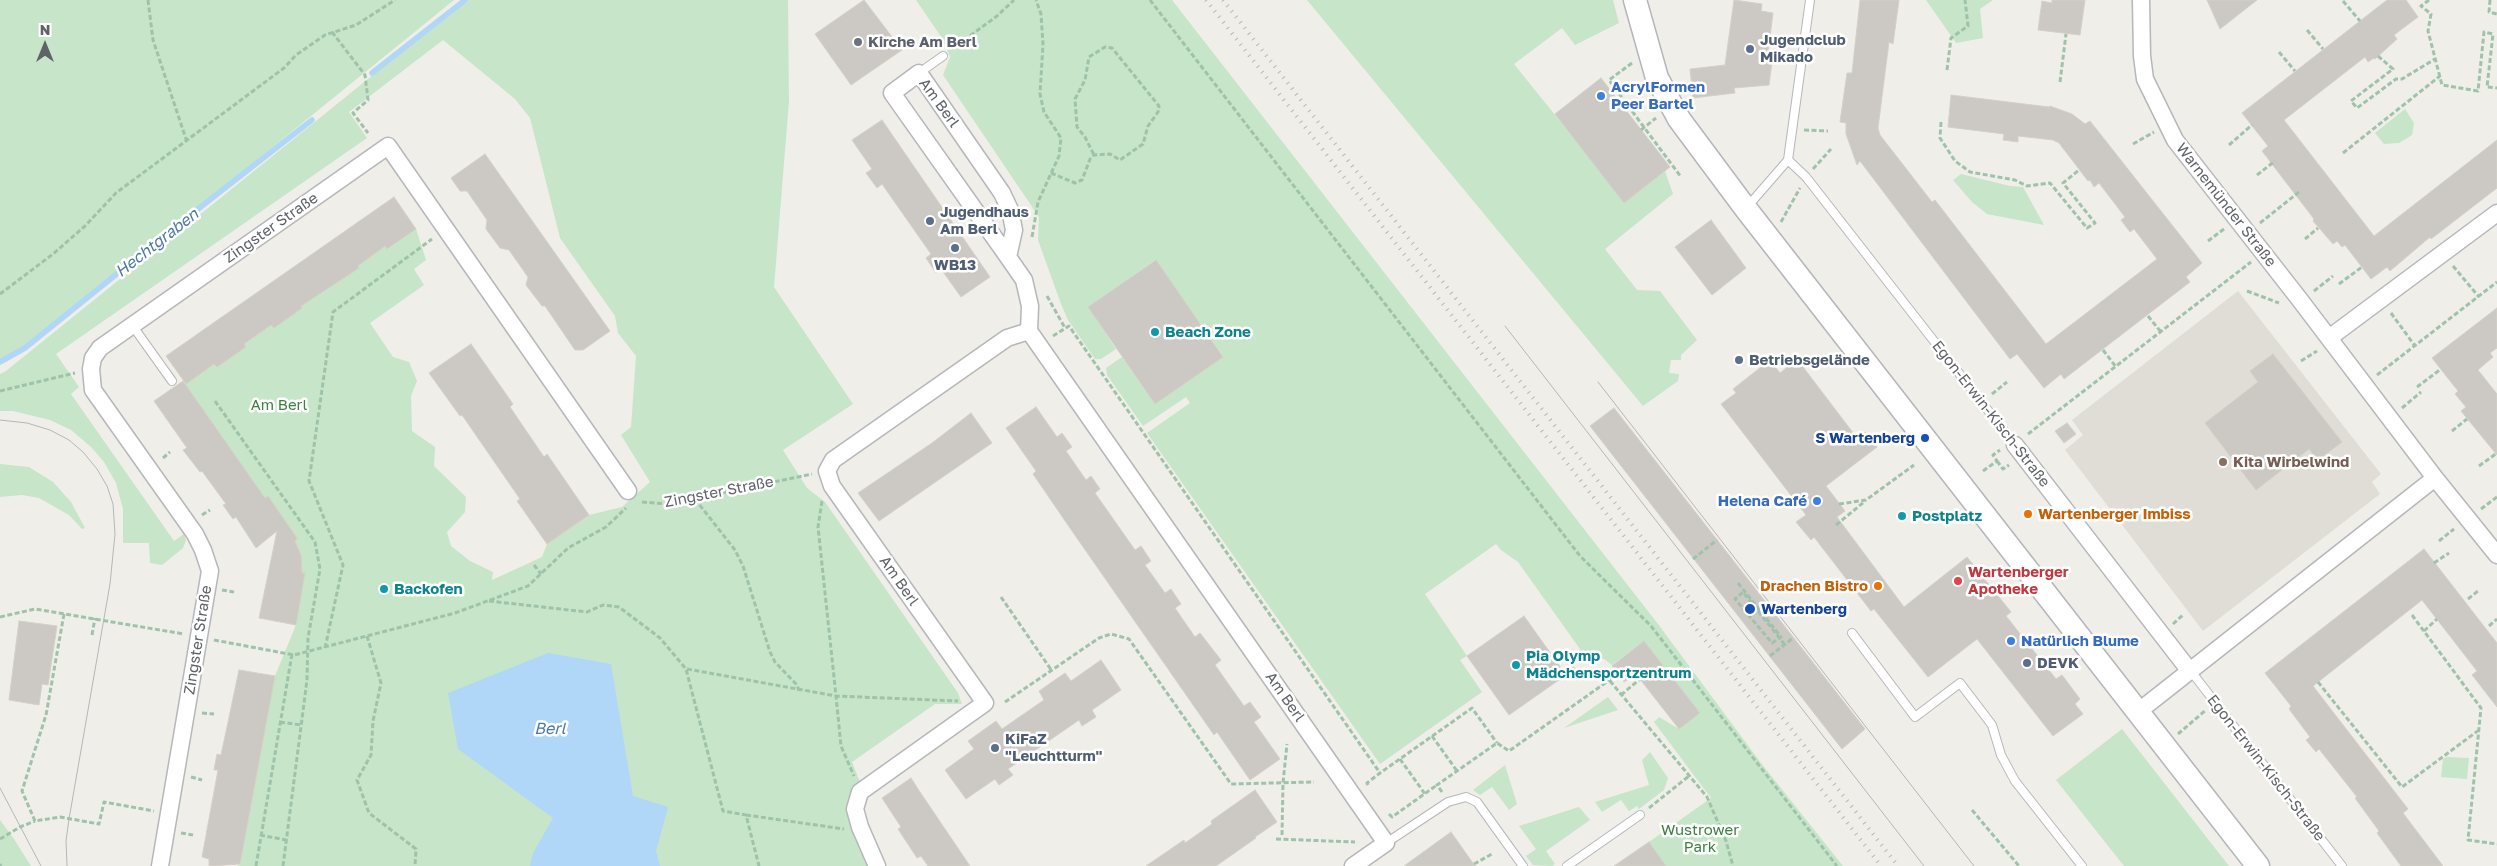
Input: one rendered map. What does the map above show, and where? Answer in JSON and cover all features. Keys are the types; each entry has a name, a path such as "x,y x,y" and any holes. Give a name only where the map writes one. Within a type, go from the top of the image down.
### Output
{"street":[{"path":"1635,0 1657,78 1670,106 1746,209 2258,866"},
{"name":"Warnemünder Straße","path":"2141,0 2142,56 2145,79 2175,140 2300,300 2435,478 2497,555"},
{"name":"Am Berl","path":"1008,257 1014,230 1010,210 1002,193 919,73 892,94 1024,280 1028,293 1030,331 1386,843"},
{"name":"Zingster Straße","path":"160,866 210,571 195,534 94,390 90,369 93,358 100,348 388,146 629,494"},
{"path":"2329,338 2497,213"},
{"path":"830,478 833,460 1007,338 1030,331"},
{"name":"Egon-Erwin-Kisch-Straße","path":"2010,449 2190,670"},
{"name":"Am Berl","path":"830,478 985,704 860,792"},
{"path":"2138,711 2435,478"},
{"path":"860,792 855,809 860,827 877,866"},
{"path":"1353,866 1386,843"}],"lane":[{"path":"1746,209 1788,160 1810,0"},
{"path":"919,73 943,56"},
{"name":"Egon-Erwin-Kisch-Straße","path":"1788,160 1806,177 1981,402 2010,449"},
{"path":"132,325 172,381"},
{"path":"1852,633 1915,718 1960,683 1992,725 2001,755 2015,781 2082,866"},
{"name":"Egon-Erwin-Kisch-Straße","path":"2190,670 2342,866"},
{"path":"1386,843 1448,802 1466,796 1476,801 1523,866"},
{"path":"1567,866 1640,815"}],"path":[{"path":"148,0 154,40 186,139"},
{"path":"0,294 53,254 85,226 116,193 186,139 284,68 296,55 332,32 356,25 395,0"},
{"path":"943,56 997,16 1014,0"},
{"path":"1030,244 1037,220 1038,202 1059,156 1061,138 1044,112 1040,94 1043,44 1041,14 1036,0"},
{"path":"1150,0 1580,556 1651,626 1837,866"},
{"path":"1947,70 1951,38 1968,26 1965,0"},
{"path":"2429,0 2421,6 2431,14 2428,31 2442,86 2478,91 2484,32 2494,34 2487,87 2497,88"},
{"path":"2490,0 2489,12 2497,14"},
{"path":"2344,1 2360,21"},
{"path":"2307,30 2323,49"},
{"path":"332,32 365,75 368,100 353,113 368,133"},
{"path":"2060,82 2066,34"},
{"path":"1051,174 1075,183 1085,175 1090,159 1094,155 1110,154 1120,160 1143,144 1148,126 1160,109 1117,51 1105,47 1090,57 1085,80 1075,99 1077,127 1085,136 1094,155"},
{"path":"2279,52 2294,71"},
{"path":"2378,56 2393,69 2351,101 2356,108 2396,79 2402,79 2435,59"},
{"path":"1634,61 1609,80 1642,128 1681,177"},
{"path":"2342,153 2440,76"},
{"path":"1642,128 1658,116"},
{"path":"1941,122 1940,138 1955,161 1970,172 2015,180 2027,186 2050,183 2087,228 2095,223 2063,183 2079,170"},
{"path":"2133,144 2167,123"},
{"path":"2230,145 2252,125"},
{"path":"1793,130 1828,131"},
{"path":"1771,241 1806,177 1831,149"},
{"path":"2257,175 2275,161"},
{"path":"2248,233 2299,192"},
{"path":"2305,239 2318,228"},
{"path":"325,648 343,565 309,481 333,312 445,229"},
{"path":"1983,471 1997,461 1993,455 2001,449 2010,449 2263,253"},
{"path":"2450,261 2478,297"},
{"path":"2339,284 2362,267"},
{"path":"2246,290 2291,307 2333,276"},
{"path":"2364,385 2497,282"},
{"path":"2388,309 2415,346"},
{"path":"2148,316 2161,332"},
{"path":"1039,345 1069,326 1380,773"},
{"path":"2103,350 2116,367"},
{"path":"0,390 90,369"},
{"path":"2416,388 2441,369"},
{"path":"1981,402 2007,382"},
{"path":"2390,419 2421,392"},
{"path":"216,400 315,542 320,569 308,652 307,680 284,866"},
{"path":"2452,432 2467,419"},
{"path":"2480,466 2497,453"},
{"path":"1836,525 1866,500 1914,465"},
{"path":"830,478 823,493 818,527 841,746 860,792"},
{"name":"Zingster Straße","path":"629,494 640,502 668,504 830,478"},
{"path":"0,617 35,609 292,654 308,652 455,613 528,586 568,548 606,527 625,510 629,494"},
{"path":"2485,506 2497,498"},
{"path":"695,499 735,550 743,566 770,652 775,662 797,685 799,691"},
{"path":"1839,504 1866,500"},
{"path":"1693,559 1717,540"},
{"path":"1703,551 1706,555"},
{"path":"2434,563 2449,553"},
{"path":"534,565 541,574"},
{"path":"1738,583 1780,637 1776,640 1772,644 1735,599 1743,592 1779,637 1785,645"},
{"path":"2468,598 2478,591"},
{"path":"1001,597 1052,671"},
{"path":"487,601 586,612 603,605 619,606 660,638 686,669 723,811 849,830 860,827"},
{"path":"35,821 22,792 46,715 64,614"},
{"path":"2412,616 2481,708 2468,840 2497,844"},
{"path":"92,635 95,618"},
{"path":"2424,631 2437,619"},
{"path":"2489,626 2497,619"},
{"path":"1005,702 1099,638 1111,634 1129,639 1231,784 1314,782"},
{"path":"367,636 381,683 373,721 371,755 356,780 369,814 416,849 415,866"},
{"path":"1770,656 1793,638"},
{"path":"256,866 292,654"},
{"path":"686,669 799,691 836,696 966,702"},
{"path":"1358,802 1373,792 1366,782 1472,708 1498,743 1508,751 1618,674"},
{"path":"1621,695 1640,679"},
{"path":"1610,681 1708,797 1726,841 1733,866"},
{"path":"2318,682 2402,787 2480,730"},
{"path":"2165,745 2208,710 2209,696"},
{"path":"280,722 301,725"},
{"path":"1432,736 1457,771"},
{"path":"1387,811 1392,817 1498,743"},
{"path":"1282,836 1283,782 1288,744"},
{"path":"1400,759 1425,794"},
{"path":"1640,815 1689,776"},
{"path":"1437,785 1448,802"},
{"path":"0,839 20,827 35,821 60,817 100,824 104,802 169,814"},
{"path":"1972,810 2019,866"},
{"path":"746,815 759,866"},
{"path":"260,836 286,840"},
{"path":"1276,839 1358,842"},
{"path":"1474,864 1492,854"}],"shaded area":[{"name":"Kita Wirbelwind","path":"2238,291 2381,474 2372,482 2380,494 2203,631 2065,450 2083,435 2072,420"}],"green space":[{"path":"0,0 454,0 25,348 0,362"},
{"path":"466,0 788,0 789,101 774,287 853,404 783,450 807,488 825,502 958,693 962,704 935,704 852,762 860,782 870,866 237,866 240,864 275,676 296,625 305,574 302,573 301,555 295,541 297,538 268,496 265,498 185,384 214,364 217,367 246,347 244,344 271,325 274,327 302,308 301,305 359,268 358,266 385,246 388,249 416,229 426,260 414,269 424,285 370,323 393,357 409,362 417,381 411,396 412,431 435,447 434,466 466,497 465,512 447,532 451,546 470,561 493,572 492,580 542,557 547,544 589,515 622,507 650,482 621,435 631,427 636,356 618,333 615,316 560,238 530,118 515,99 443,40 349,112 367,138 56,354 79,387 71,394 174,541 184,534 186,540 183,548 162,565 150,563 149,543 123,543 123,509 116,483 104,462 91,447 71,430 50,420 13,411 0,411 0,374"},
{"name":"Wustrower Park","path":"916,0 1172,0 1658,624 1761,763 1843,866 1666,866 1649,842 1711,798 1654,722 1659,717 1679,729 1700,713 1644,641 1612,665 1604,659 1590,659 1585,652 1571,662 1576,669 1572,672 1565,660 1580,649 1518,562 1496,544 1425,594 1467,656 1460,660 1482,692 1380,764 1147,433 1190,403 1186,397 1143,426 1107,375 1106,368 1122,357 1155,404 1223,356 1155,260 1088,307 1116,349 1101,359 1095,359 1068,320 1061,304 1038,240 1039,217 943,75 950,57 942,38"},
{"path":"1307,0 1613,0 1619,23 1575,45 1562,28 1514,64 1625,202 1665,171 1673,194 1605,249 1637,290 1660,291 1697,340 1681,355 1681,360 1671,360 1669,373 1679,374 1678,381 1643,406"},
{"path":"1926,0 1993,0 1980,9 1983,38 1956,43"},
{"path":"2405,109 2414,123 2412,135 2399,143 2384,144 2375,133"},
{"path":"1961,174 2010,186 2023,187 2044,225 1987,214 1972,202 1953,180"},
{"path":"0,464 29,467 53,482 71,502 85,528 82,529 69,515 39,498 22,495 0,497"},
{"path":"1608,697 1618,710 1564,728"},
{"path":"2122,729 2229,866 2124,866 2056,780"},
{"path":"1650,752 1668,778 1664,790 1639,809 1637,806 1629,811 1621,800 1602,812 1595,802 1649,785 1642,760"},
{"path":"2447,757 2469,758 2467,779 2441,777 2443,759"},
{"path":"1505,765 1517,804 1509,810 1492,787 1480,795 1473,790"},
{"path":"1579,807 1590,820 1546,851 1555,864 1552,866 1533,865 1526,856 1536,849 1519,826"},
{"path":"0,820 14,839 31,866 0,866"}],"water":[{"name":"Berl","path":"548,653 611,664 633,796 668,807 656,851 660,866 530,866 533,853 553,818 458,749 448,693"}],"building":[{"name":"Kirche Am Berl","path":"864,0 902,50 851,85 815,34"},
{"name":"Jugendclub Mikado","path":"1734,0 1762,4 1761,11 1773,13 1767,61 1772,62 1769,85 1734,88 1735,93 1693,98 1690,69 1725,65"},
{"path":"1860,0 1899,0 1893,44 1889,42 1878,128 1880,135 1932,202 1935,200 2046,344 2157,259 2134,229 2130,232 2121,220 2125,217 2099,183 2094,187 2090,180 2088,181 2059,143 2053,140 2018,136 2018,142 2003,140 2004,134 1948,127 1951,95 2050,106 2072,114 2085,124 2090,121 2202,263 2186,277 2190,282 2064,379 2061,374 2044,388 2017,354 2010,359 1860,161 1857,165 1846,134 1846,123 1840,122 1847,73 1852,73"},
{"path":"2052,0 2085,0 2080,35 2038,30 2042,1 2052,3"},
{"path":"2207,0 2257,0 2220,29"},
{"path":"2387,0 2406,0 2418,17 2394,35 2397,39 2375,59 2368,62 2365,57 2284,120 2374,236 2497,140 2497,188 2431,239 2430,237 2390,271 2387,267 2371,279 2345,245 2342,247 2337,241 2333,244 2313,221 2314,219 2262,151 2268,146 2242,113"},
{"path":"1601,78 1670,167 1624,203 1555,114"},
{"name":"Jugendhaus Am Berl","path":"882,120 990,277 961,297 941,269 936,273 926,258 931,254 882,184 877,188 866,173 872,169 852,140"},
{"path":"485,154 610,331 583,350 575,350 545,306 542,306 526,285 528,277 509,250 500,248 486,229 487,220 467,191 460,191 451,178"},
{"path":"394,197 416,229 387,249 385,246 358,266 359,268 301,306 302,308 274,328 271,325 244,344 246,347 217,367 214,364 186,384 166,356"},
{"path":"1711,220 1746,268 1712,295 1675,247"},
{"name":"Beach Zone","path":"1156,260 1223,357 1155,404 1088,307"},
{"path":"2497,308 2497,348 2490,353 2493,357 2478,370 2497,394 2497,455 2461,411 2466,407 2455,394 2458,391 2432,358"},
{"path":"471,344 513,404 510,407 544,457 547,454 589,515 547,544 517,501 520,499 462,415 460,416 429,373"},
{"path":"2273,354 2342,442 2318,460 2309,449 2256,490 2205,423 2258,382 2250,371"},
{"path":"1797,359 1857,438 1865,432 1877,447 1826,486 1845,511 1837,517 1904,607 1967,557 2011,612 2006,616 2056,679 2062,675 2080,699 2075,704 2083,714 2053,736 1977,639 1928,677 1874,609 1871,611 1814,537 1811,540 1796,522 1806,515 1721,404 1736,393 1733,389 1770,360 1780,373"},
{"path":"183,381 265,498 268,496 297,538 295,541 301,555 302,573 305,573 296,625 259,618 277,531 256,548 236,517 233,519 223,505 226,504 202,471 200,472 183,450 187,448 154,401"},
{"path":"1036,407 1057,437 1062,433 1072,447 1066,451 1086,480 1091,476 1100,489 1095,493 1135,550 1141,546 1151,561 1145,565 1165,593 1171,589 1181,604 1175,608 1195,637 1200,633 1221,660 1215,665 1244,706 1250,702 1261,717 1254,722 1280,759 1250,780 1217,732 1214,735 1072,531 1033,474 1036,471 1006,428"},
{"path":"1614,408 1865,729 1842,749 1590,426"},
{"path":"971,413 992,443 879,521 858,493 932,443"},
{"path":"2067,423 2076,434 2064,443 2055,431"},
{"path":"2424,549 2497,643 2497,707 2472,675 2477,671 2422,600 2313,686 2408,809 2403,813 2443,866 2401,866 2377,833 2379,831 2355,798 2357,797 2319,749 2316,752 2306,740 2310,737 2289,709 2291,706 2265,673"},
{"name":"Pia Olymp Mädchensportzentrum","path":"1524,616 1566,675 1509,715 1467,656"},
{"path":"19,621 57,626 48,685 42,684 39,705 9,700"},
{"path":"1644,641 1700,713 1679,729 1636,674 1624,682 1612,666"},
{"path":"1101,660 1121,690 1092,710 1096,717 1082,726 1079,720 1008,769 1013,775 999,785 995,779 966,799 945,770 974,749 968,741 996,721 1002,729 1044,700 1039,691 1065,673 1071,681"},
{"path":"239,670 275,676 240,864 209,866 209,859 202,857 218,770 214,770 217,754 221,755"},
{"path":"911,778 970,866 928,866 921,856 917,858 898,829 901,827 882,798"},
{"path":"1255,790 1277,822 1216,866 1146,866 1184,840 1185,843 1212,824 1211,821"},
{"path":"1451,832 1475,866 1404,866"},
{"path":"1649,842 1666,866 1614,866"}],"waterway":[{"name":"Hechtgraben","path":"372,73 465,0"},
{"name":"Hechtgraben","path":"0,362 25,348 312,120"}],"tram line":[{"path":"1505,326 1924,866"},
{"path":"1598,382 1974,866"},
{"path":"0,420 27,423 50,430 69,440 83,452 97,469 107,486 113,504 115,534 110,584 69,819 66,841 67,866"},
{"path":"0,788 41,866"}],"railway":[{"path":"1206,0 1881,866"},
{"path":"1223,0 1898,866"}],"place":[{"name":"Kirche Am Berl","path":"858,42"},
{"name":"Jugendclub Mikado","path":"1750,49"},
{"name":"AcrylFormen Peer Bartel","path":"1601,96"},
{"name":"Jugendhaus Am Berl","path":"930,221"},
{"name":"WB13","path":"955,248"},
{"name":"Beach Zone","path":"1155,332"},
{"name":"Betriebsgelände","path":"1739,360"},
{"name":"S Wartenberg","path":"1925,438"},
{"name":"Kita Wirbelwind","path":"2223,462"},
{"name":"Helena Café","path":"1817,501"},
{"name":"Wartenberger Imbiss","path":"2028,514"},
{"name":"Postplatz","path":"1902,516"},
{"name":"Wartenberger Apotheke","path":"1958,581"},
{"name":"Drachen Bistro","path":"1878,586"},
{"name":"Backofen","path":"384,589"},
{"name":"Wartenberg","path":"1750,609"},
{"name":"Natürlich Blume","path":"2011,641"},
{"name":"DEVK","path":"2027,663"},
{"name":"Pia Olymp Mädchensportzentrum","path":"1516,665"},
{"name":"KiFaZ \"Leuchtturm\"","path":"995,748"}]}
